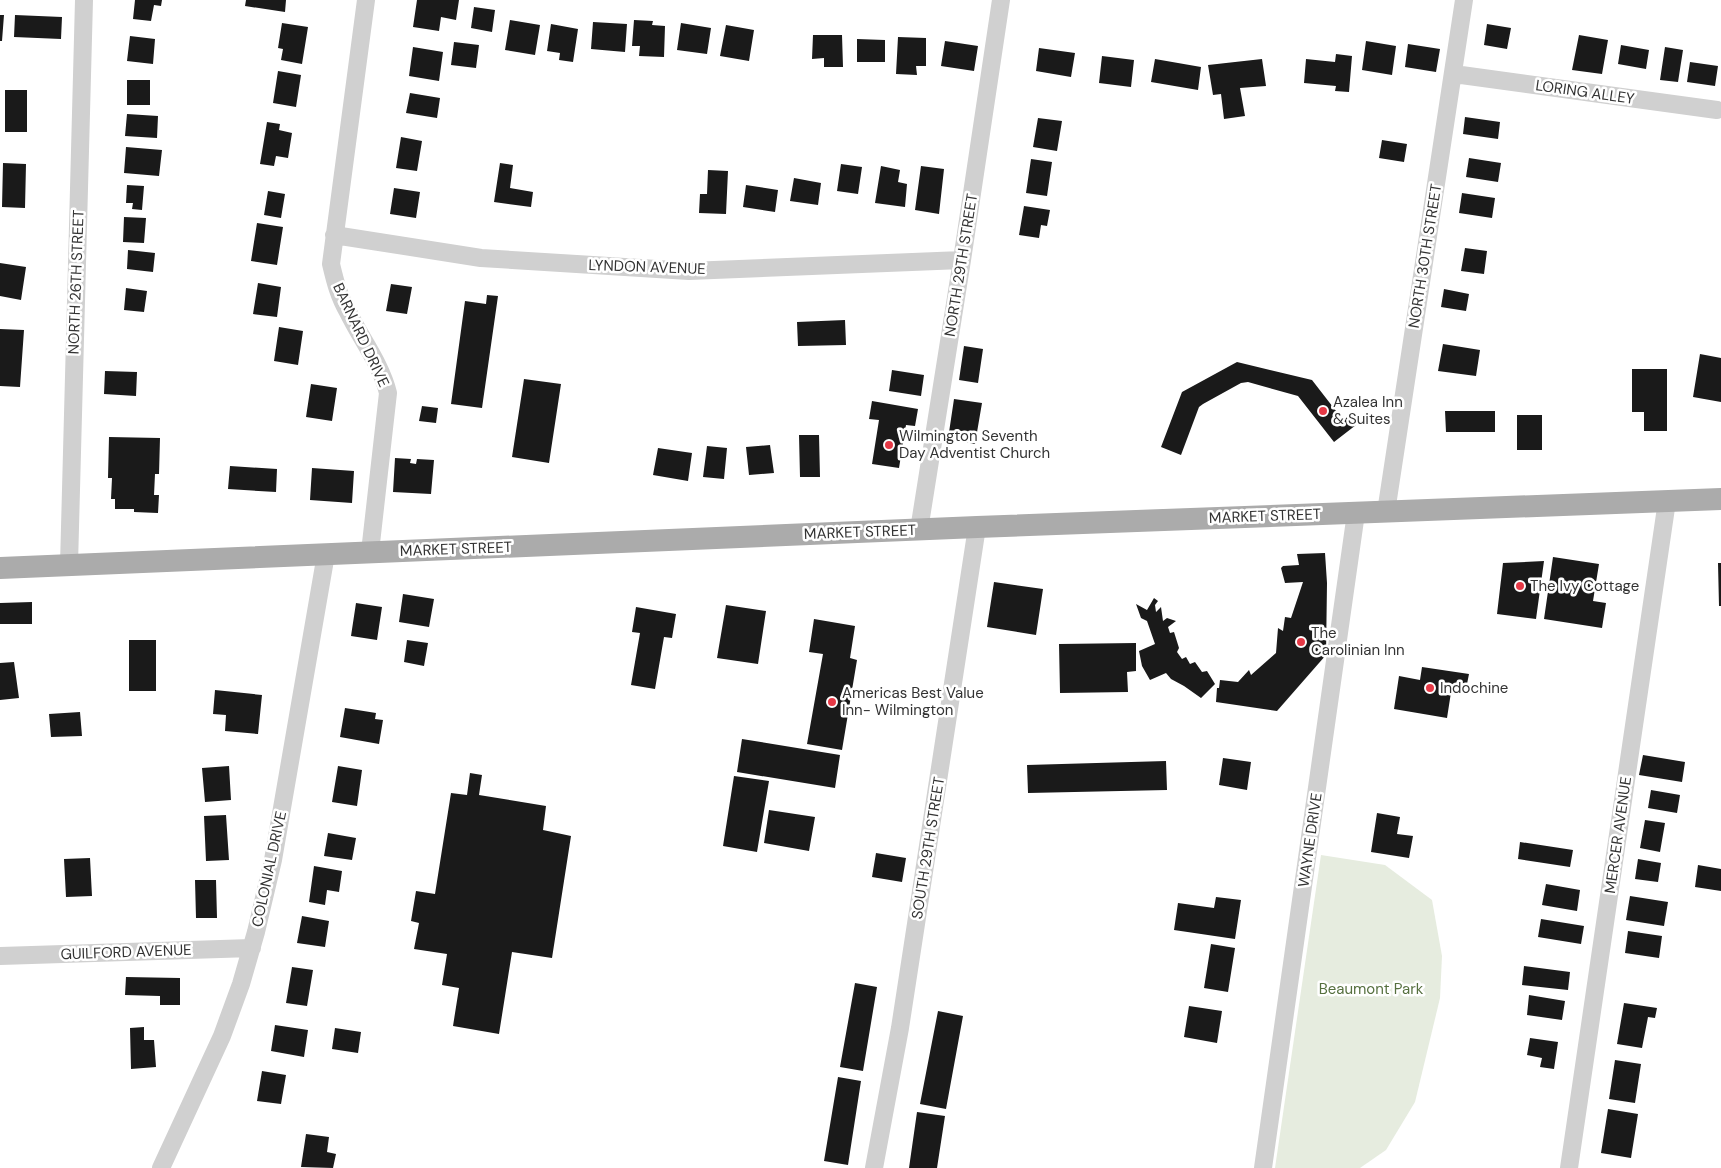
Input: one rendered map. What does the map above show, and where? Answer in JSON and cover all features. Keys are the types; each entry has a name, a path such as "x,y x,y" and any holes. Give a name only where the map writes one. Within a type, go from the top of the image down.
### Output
{"main road":[{"name":"MARKET STREET","path":"0,568 977,527 1721,499"}],"street":[{"name":"NORTH 26TH STREET","path":"69,565 84,0"},
{"name":"BARNARD DRIVE","path":"366,0 331,264 337,288 347,311 375,361 388,393 370,552"},
{"name":"NORTH 29TH STREET","path":"919,530 1001,0"},
{"name":"NORTH 30TH STREET","path":"1386,512 1464,0"},
{"name":"LORING ALLEY","path":"1454,74 1717,110"},
{"name":"LYNDON AVENUE","path":"334,235 480,258 689,271 962,260"},
{"name":"MERCER AVENUE","path":"1569,1168 1667,501"},
{"name":"WAYNE DRIVE","path":"1263,1168 1356,513"},
{"name":"SOUTH 29TH STREET","path":"874,1168 900,1028 977,527"},
{"name":"COLONIAL DRIVE","path":"161,1168 222,1036 252,948 273,860 326,554"},
{"name":"GUILFORD AVENUE","path":"0,956 252,948"}],"green space":[{"name":"Beaumont Park","path":"1321,855 1385,865 1432,900 1442,956 1440,998 1415,1102 1386,1150 1360,1168 1275,1168"}],"building":[{"path":"135,0 162,0 161,6 154,5 151,21 133,19"},
{"path":"246,0 286,0 285,12 245,6"},
{"path":"417,0 459,0 456,20 441,17 439,31 413,27"},
{"path":"474,7 495,10 492,32 471,28"},
{"path":"0,15 4,15 2,41 0,41"},
{"path":"15,15 62,17 61,39 14,37"},
{"path":"510,20 540,25 535,55 505,50"},
{"path":"634,20 653,21 652,25 665,26 664,57 639,56 640,46 632,46"},
{"path":"593,22 627,24 625,52 591,49"},
{"path":"282,23 308,27 302,64 281,60 283,49 278,48"},
{"path":"681,23 711,28 707,54 677,50"},
{"path":"551,24 578,29 573,62 559,60 560,53 547,51"},
{"path":"1487,24 1511,28 1507,49 1484,45"},
{"path":"726,25 754,30 749,61 720,56"},
{"path":"813,35 842,35 843,67 824,67 824,58 812,59"},
{"path":"1579,35 1608,40 1602,74 1572,70"},
{"path":"130,36 155,39 153,64 127,61"},
{"path":"898,37 926,38 926,66 916,66 917,75 896,74"},
{"path":"857,39 885,40 885,62 857,62"},
{"path":"945,41 978,46 974,71 941,66"},
{"path":"1366,41 1396,46 1392,75 1362,70"},
{"path":"454,42 479,45 476,68 451,65"},
{"path":"1408,44 1440,49 1436,72 1405,67"},
{"path":"1621,45 1649,50 1646,69 1618,64"},
{"path":"413,47 443,52 439,81 409,76"},
{"path":"1665,47 1683,50 1678,82 1660,80"},
{"path":"1039,48 1075,53 1071,77 1036,71"},
{"path":"1336,54 1352,56 1349,92 1335,91 1336,86 1304,83 1306,59 1335,62"},
{"path":"1102,56 1134,60 1131,87 1099,83"},
{"path":"1155,59 1201,67 1198,90 1151,82"},
{"path":"1262,59 1266,86 1240,88 1245,116 1224,119 1221,94 1213,95 1208,65"},
{"path":"1690,62 1718,66 1715,86 1687,82"},
{"path":"278,71 301,75 296,107 273,103"},
{"path":"127,80 150,80 150,105 127,105"},
{"path":"5,90 27,90 27,132 5,132"},
{"path":"410,93 440,98 437,118 406,113"},
{"path":"127,114 158,116 157,138 125,136"},
{"path":"1465,117 1500,122 1498,139 1463,134"},
{"path":"1038,118 1062,121 1057,151 1033,147"},
{"path":"267,122 280,124 279,130 292,133 288,158 276,156 274,166 260,164"},
{"path":"401,137 422,141 417,171 396,168"},
{"path":"1382,140 1407,144 1404,162 1379,158"},
{"path":"126,147 162,150 159,176 124,173"},
{"path":"1469,158 1501,163 1498,182 1466,177"},
{"path":"1031,159 1052,162 1047,196 1026,193"},
{"path":"3,163 26,164 25,208 2,207"},
{"path":"500,163 513,165 510,188 533,192 531,207 494,202"},
{"path":"841,164 862,167 858,194 837,191"},
{"path":"881,166 900,170 898,182 907,184 905,207 875,203"},
{"path":"921,166 944,169 939,214 915,210"},
{"path":"708,170 728,171 726,214 699,213 700,194 707,194"},
{"path":"794,178 821,183 818,205 790,201"},
{"path":"127,185 144,186 142,210 132,209 133,203 126,203"},
{"path":"746,185 778,190 775,212 743,207"},
{"path":"394,188 420,192 416,218 390,214"},
{"path":"268,191 285,194 281,218 264,215"},
{"path":"1462,193 1495,198 1492,218 1459,213"},
{"path":"1024,206 1050,210 1047,226 1041,225 1039,238 1019,235"},
{"path":"124,217 146,218 144,243 123,242"},
{"path":"257,223 283,227 277,265 251,261"},
{"path":"1465,248 1487,251 1484,274 1461,271"},
{"path":"128,250 155,253 153,272 127,269"},
{"path":"0,263 26,267 21,300 0,296"},
{"path":"258,283 281,287 277,317 253,314"},
{"path":"391,284 412,287 407,314 386,311"},
{"path":"126,288 147,291 144,312 124,310"},
{"path":"1444,289 1469,294 1466,311 1441,307"},
{"path":"487,295 498,296 482,408 451,404 465,301 486,304"},
{"path":"845,320 846,345 798,346 797,322"},
{"path":"279,327 303,331 298,365 274,361"},
{"path":"0,329 24,330 20,387 0,386"},
{"path":"1443,344 1480,350 1476,376 1438,371"},
{"path":"964,346 983,349 978,383 959,380"},
{"path":"1700,354 1721,358 1721,402 1693,397"},
{"name":"Azalea Inn & Suites","path":"1237,362 1312,380 1343,420 1349,416 1356,425 1334,442 1298,396 1248,382 1241,383 1199,407 1181,455 1161,447 1182,392"},
{"path":"1632,369 1667,369 1667,431 1644,431 1644,412 1632,412"},
{"path":"892,370 924,375 921,396 889,391"},
{"path":"105,371 137,372 136,396 104,394"},
{"path":"524,379 561,384 549,463 512,457"},
{"path":"311,384 337,388 332,421 306,417"},
{"path":"954,399 982,403 975,444 948,439"},
{"name":"Wilmington Seventh Day Adventist Church","path":"872,401 918,409 915,426 906,425 899,468 872,464 879,420 869,419"},
{"path":"422,406 438,408 436,423 419,421"},
{"path":"1445,411 1495,411 1495,432 1446,432"},
{"path":"1517,415 1542,415 1542,450 1517,450"},
{"path":"799,435 819,435 820,477 800,477"},
{"path":"109,437 160,438 159,474 155,474 154,495 159,495 158,513 134,512 134,509 115,509 115,499 111,499 112,478 108,478"},
{"path":"770,445 774,473 749,475 746,447"},
{"path":"707,446 727,448 724,479 703,477"},
{"path":"658,448 692,453 688,481 653,475"},
{"path":"395,458 411,459 410,463 416,464 417,459 434,460 431,494 393,492"},
{"path":"230,466 277,469 276,492 228,489"},
{"path":"312,468 354,471 352,503 310,500"},
{"name":"The Carolinian Inn","path":"1325,553 1327,583 1326,655 1277,711 1216,702 1217,688 1219,688 1220,680 1238,682 1249,670 1251,675 1276,653 1278,628 1283,631 1285,617 1291,618 1303,582 1285,583 1281,568 1283,566 1299,565 1297,554"},
{"path":"1553,557 1599,564 1593,601 1606,603 1602,628 1544,619"},
{"path":"1544,561 1536,619 1497,614 1503,563"},
{"path":"1718,563 1721,563 1721,606 1719,606"},
{"path":"994,582 1043,589 1036,635 987,627"},
{"path":"403,594 434,599 429,627 399,622"},
{"path":"1154,598 1158,601 1155,605 1156,612 1161,607 1163,621 1167,618 1176,621 1168,627 1170,633 1174,632 1179,648 1177,652 1182,659 1186,657 1190,664 1195,662 1202,672 1207,671 1215,684 1201,698 1171,679 1166,673 1150,680 1142,666 1139,651 1155,644 1147,621 1141,618 1136,604 1147,610"},
{"path":"32,602 32,624 0,624 0,603"},
{"path":"356,603 382,607 377,640 351,636"},
{"path":"726,605 766,611 758,664 717,658"},
{"path":"636,607 676,614 672,638 664,637 655,689 631,685 640,633 632,632"},
{"name":"Americas Best Value Inn- Wilmington","path":"814,619 855,626 850,658 857,660 842,750 807,744 823,654 809,652"},
{"path":"129,640 156,640 156,691 129,691"},
{"path":"407,640 428,643 424,666 404,662"},
{"path":"1136,643 1136,671 1127,672 1128,692 1060,693 1059,644"},
{"path":"14,662 19,698 0,700 0,663"},
{"path":"1422,667 1469,674 1466,689 1452,686 1447,718 1394,709 1399,676 1420,680"},
{"path":"215,690 262,695 258,734 225,731 226,715 213,714"},
{"path":"345,708 376,713 375,719 383,720 379,744 340,737"},
{"path":"80,712 82,736 51,737 49,714"},
{"path":"742,739 840,755 835,788 737,772"},
{"path":"1643,755 1685,762 1682,782 1639,775"},
{"path":"1223,758 1251,762 1247,790 1219,785"},
{"path":"1166,761 1167,790 1028,793 1027,765"},
{"path":"229,766 231,800 205,802 202,768"},
{"path":"338,766 362,770 357,806 332,802"},
{"path":"470,773 482,775 479,795 546,806 543,830 571,836 552,958 512,952 499,1034 453,1026 459,988 442,985 447,954 414,949 419,923 411,921 416,891 435,894 451,793 467,795"},
{"path":"734,776 769,781 757,852 723,846"},
{"path":"1651,790 1680,795 1677,813 1648,808"},
{"path":"769,810 815,817 809,851 764,843"},
{"path":"1377,813 1400,817 1397,834 1413,836 1409,858 1371,852"},
{"path":"226,815 229,860 206,861 204,816"},
{"path":"1645,820 1665,823 1660,852 1640,848"},
{"path":"328,833 356,838 352,860 324,856"},
{"path":"1520,842 1573,850 1570,867 1518,859"},
{"path":"876,853 906,858 902,882 872,877"},
{"path":"90,858 92,896 66,897 64,859"},
{"path":"1638,859 1661,863 1658,882 1635,879"},
{"path":"1698,865 1721,869 1721,891 1695,887"},
{"path":"314,866 342,871 339,892 327,890 325,905 309,902"},
{"path":"195,880 216,880 217,918 196,918"},
{"path":"1546,884 1580,890 1577,911 1542,905"},
{"path":"1630,896 1668,902 1664,926 1626,920"},
{"path":"1216,897 1241,900 1235,939 1174,930 1178,903 1214,908"},
{"path":"302,916 329,921 325,947 297,943"},
{"path":"1541,919 1584,926 1581,944 1538,937"},
{"path":"1628,931 1662,936 1659,958 1625,953"},
{"path":"1211,944 1235,948 1228,992 1204,988"},
{"path":"1524,966 1570,972 1568,990 1522,985"},
{"path":"292,967 313,970 307,1006 286,1003"},
{"path":"126,977 180,978 180,1005 160,1005 160,996 125,995"},
{"path":"855,983 877,987 863,1071 840,1067"},
{"path":"1529,995 1565,1001 1562,1020 1527,1015"},
{"path":"1624,1003 1657,1008 1655,1018 1648,1017 1642,1048 1617,1044"},
{"path":"1189,1006 1222,1011 1217,1043 1184,1037"},
{"path":"938,1011 963,1016 946,1109 920,1104"},
{"path":"275,1025 308,1030 304,1057 271,1051"},
{"path":"144,1027 144,1040 154,1040 156,1067 131,1069 130,1028"},
{"path":"335,1028 361,1032 358,1053 332,1049"},
{"path":"1530,1038 1558,1042 1554,1069 1540,1067 1542,1058 1527,1055"},
{"path":"1615,1060 1641,1064 1635,1103 1609,1099"},
{"path":"262,1071 286,1075 281,1104 257,1101"},
{"path":"838,1077 861,1081 848,1165 824,1161"},
{"path":"1608,1109 1638,1114 1631,1158 1601,1153"},
{"path":"917,1112 945,1116 937,1168 909,1168"},
{"path":"306,1134 329,1137 327,1152 336,1154 333,1168 301,1167"}],"place":[{"name":"Azalea Inn & Suites","path":"1323,411"},
{"name":"Wilmington Seventh Day Adventist Church","path":"889,445"},
{"name":"The Ivy Cottage","path":"1520,586"},
{"name":"The Carolinian Inn","path":"1301,642"},
{"name":"Indochine","path":"1430,688"},
{"name":"Americas Best Value Inn- Wilmington","path":"832,702"}]}
